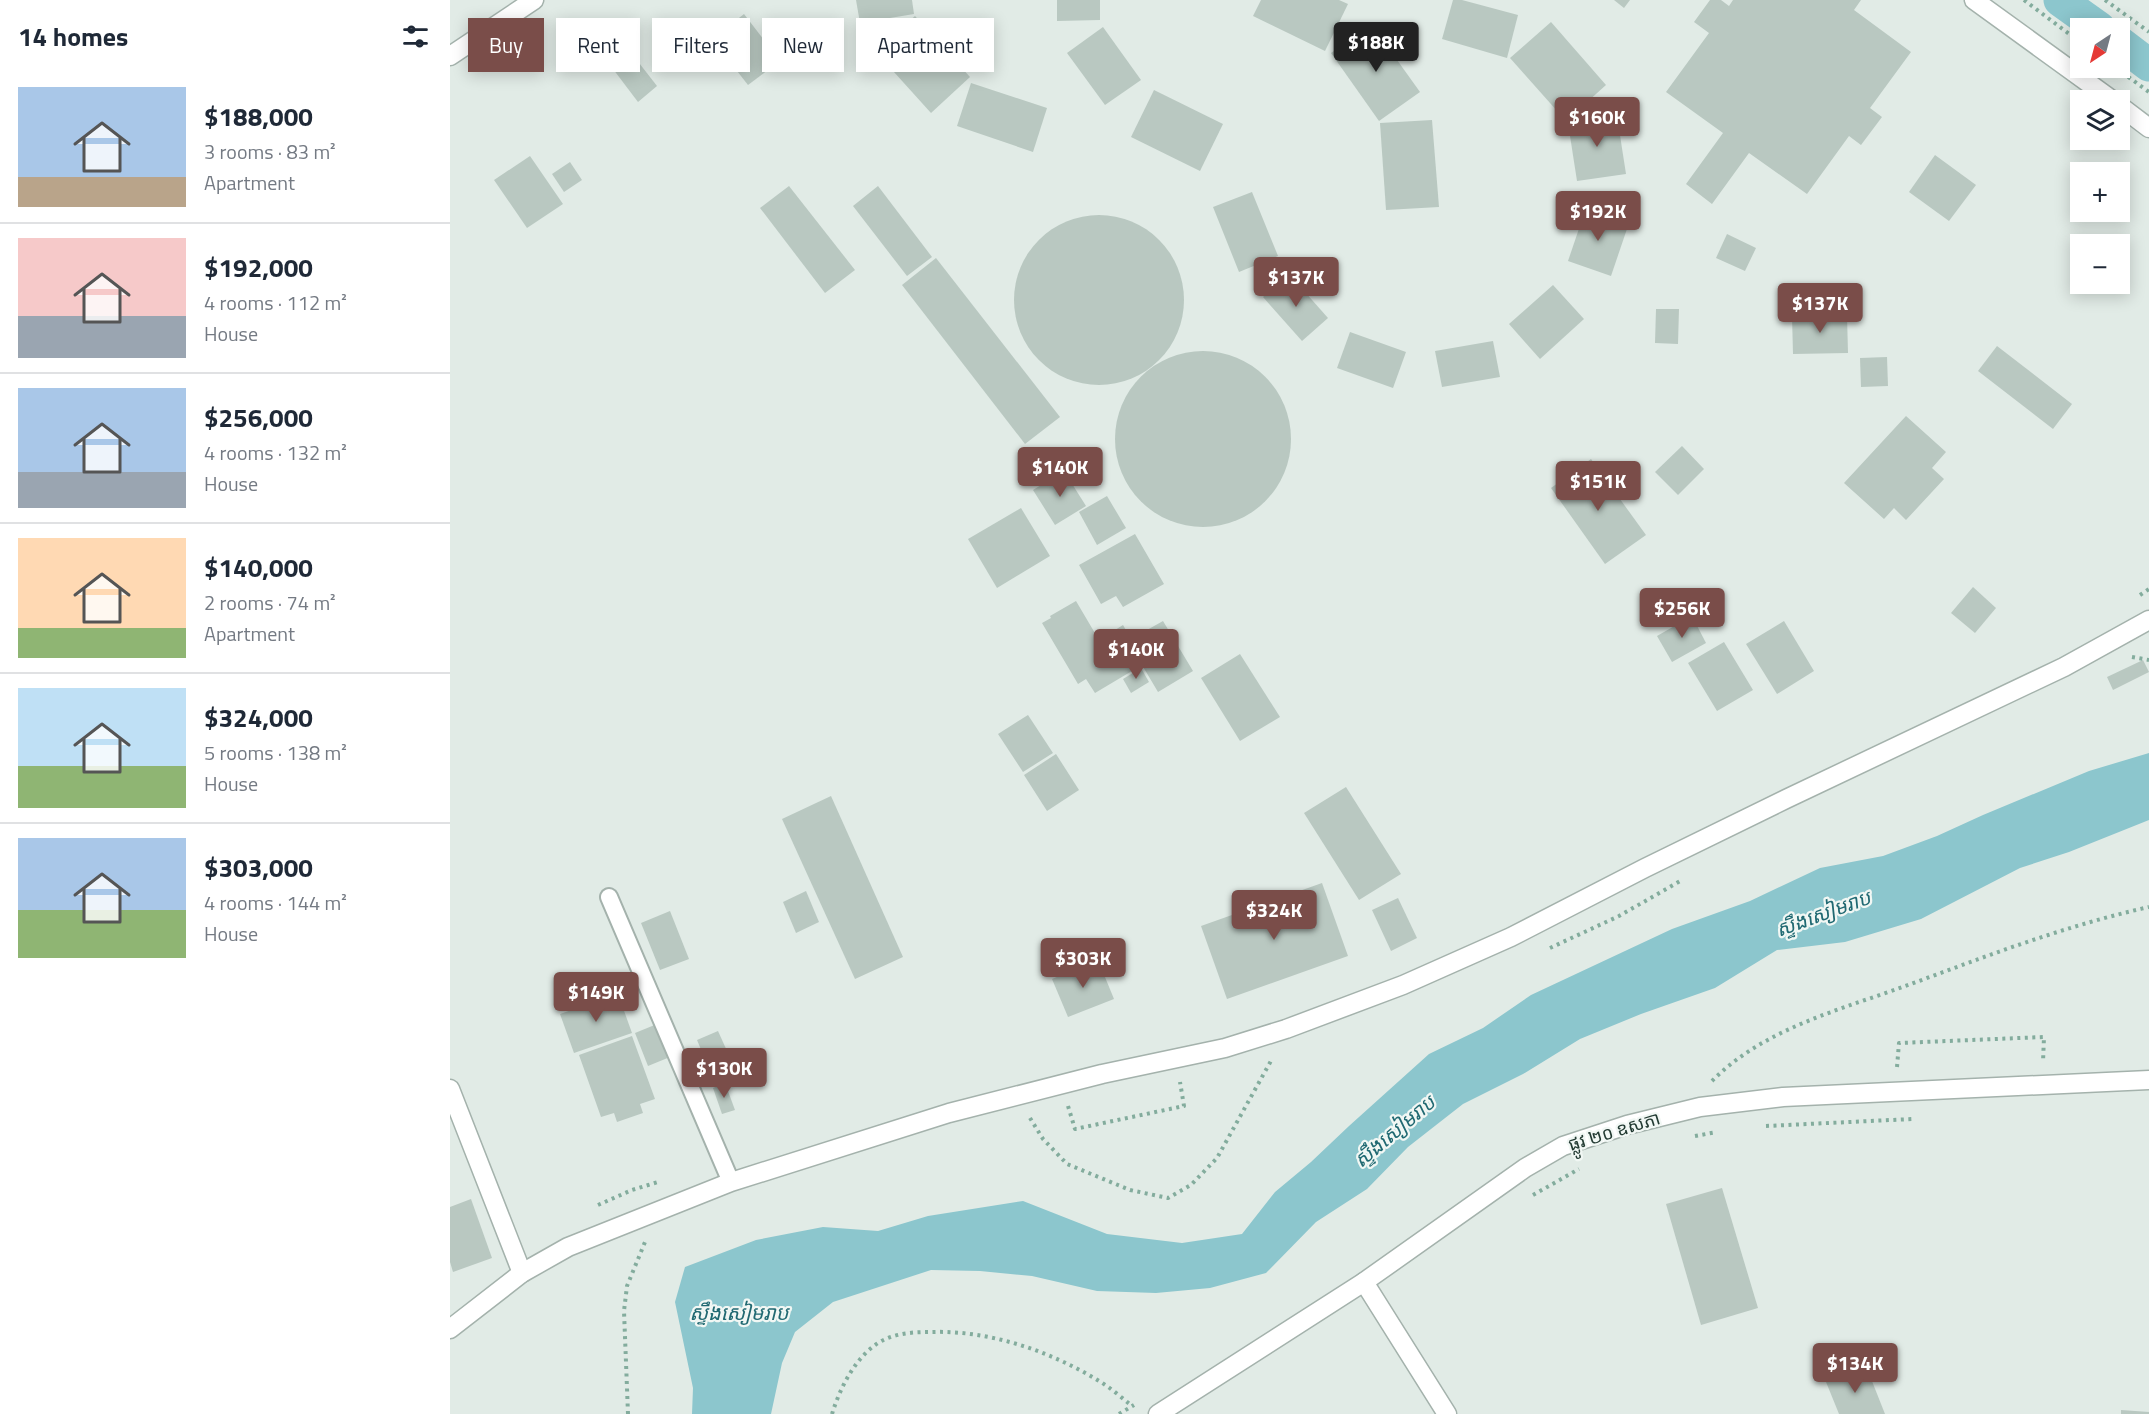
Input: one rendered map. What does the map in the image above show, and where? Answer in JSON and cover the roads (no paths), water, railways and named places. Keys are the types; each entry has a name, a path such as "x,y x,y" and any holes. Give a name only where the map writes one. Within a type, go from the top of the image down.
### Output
{"street":[{"path":"450,56 534,0"},
{"path":"1974,0 2098,90"},
{"path":"2130,114 2149,128"},
{"path":"450,1329 522,1273 568,1247 731,1182 949,1113 1102,1074 1225,1048 1286,1029 1403,985 1511,937 1785,799 2064,667 2149,620"},
{"name":"ផ្លូវ ២០ ឧសភា","path":"1158,1414 1364,1282 1525,1168 1563,1146 1627,1125 1700,1107 1783,1097 2149,1080"},
{"path":"450,1089 522,1273"},
{"path":"1364,1282 1447,1414"}],"lane":[{"path":"609,897 731,1182"}],"water":[{"name":"ស្ទឹងសៀមរាប","path":"2149,753 2149,820 2069,852 2020,868 1921,919 1845,942 1777,950 1715,988 1641,1014 1580,1039 1523,1074 1463,1104 1408,1147 1367,1189 1316,1222 1266,1273 1210,1288 1156,1293 1097,1291 1032,1276 980,1271 931,1270 833,1302 795,1332 782,1363 771,1414 692,1414 693,1388 675,1302 685,1267 756,1240 823,1227 878,1231 928,1216 1023,1201 1107,1234 1182,1243 1242,1234 1275,1192 1429,1054 1483,1028 1531,995 1672,929 1750,901 1820,868 1883,856 1937,836 2089,771"}],"waterway":[{"path":"2060,0 2085,18"},
{"path":"2130,51 2149,65"}]}
